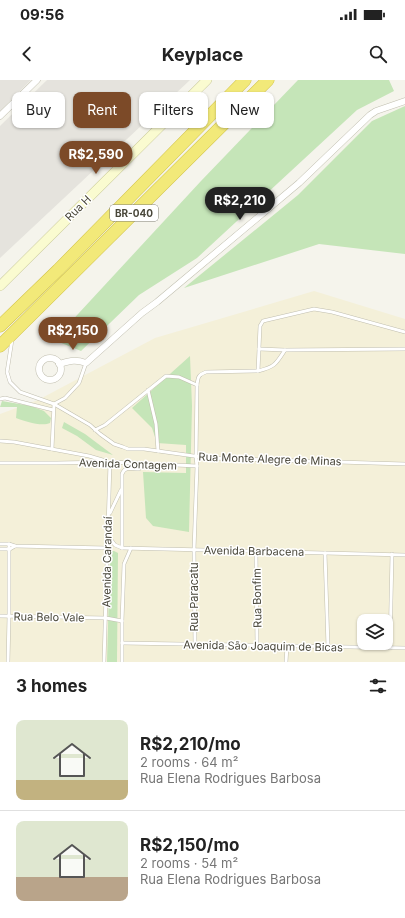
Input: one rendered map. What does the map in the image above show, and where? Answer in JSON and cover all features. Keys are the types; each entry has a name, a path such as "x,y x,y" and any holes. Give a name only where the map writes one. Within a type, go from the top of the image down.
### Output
{"highway":[{"name":"BR-040","path":"0,326 69,259 245,80"},
{"name":"BR-040","path":"0,346 268,80"}],"main road":[{"name":"Rua H","path":"0,286 207,80"}],"street":[{"path":"0,116 37,80"},
{"path":"59,364 72,360 86,363 142,313 299,183 370,115 376,111 405,101"}],"lane":[{"path":"258,371 260,326 263,320 314,309 332,312 405,332"},
{"name":"Rua Monte Alegre de Minas","path":"14,333 7,372 10,382 20,392 54,404 90,425 114,444 128,449 144,449 208,458 405,464"},
{"path":"259,348 285,350 405,349"},
{"path":"197,466 197,385 198,378 201,374 206,372 258,371 269,368 274,365 285,350"},
{"path":"52,449 54,404 65,398 79,383 86,363"},
{"path":"95,430 105,425 166,376 179,377 197,385"},
{"name":"Avenida Contagem","path":"148,390 156,424 158,451"},
{"path":"0,399 5,398 53,410"},
{"path":"0,441 14,442 89,456 110,462"},
{"name":"Avenida Contagem","path":"0,463 110,462 197,466"},
{"name":"Avenida Carandaí","path":"104,662 110,462"},
{"name":"Rua Paracatu","path":"195,645 194,550 197,466"},
{"name":"Avenida Carandaí","path":"122,548 122,474 126,468 139,469"},
{"path":"108,515 122,488"},
{"path":"108,536 115,545 122,548"},
{"path":"0,544 15,546 107,548"},
{"path":"8,662 9,544"},
{"path":"0,549 10,549 15,546"},
{"name":"Avenida Barbacena","path":"122,548 405,555"},
{"name":"Avenida Carandaí","path":"122,662 124,564 131,548"},
{"name":"Rua Bonfim","path":"256,551 257,646"},
{"path":"325,553 328,647"},
{"path":"391,614 392,554"},
{"name":"Rua Belo Vale","path":"0,616 106,618 122,621"},
{"name":"Avenida São Joaquim de Bicas","path":"122,643 357,647"},
{"path":"286,662 287,646"},
{"name":"Avenida São Joaquim de Bicas","path":"393,648 405,648"}],"shaded area":[{"path":"0,80 31,80 19,92 12,92 12,99 0,111"},
{"path":"47,80 190,80 177,92 139,92 139,128 0,258 0,126 12,114 12,128 65,128 65,92 35,92"},
{"path":"314,291 405,319 405,662 0,662 0,414 38,400 155,338"}],"green space":[{"path":"298,80 389,80 394,91 357,110 197,258 139,295 81,351 54,340 252,128 274,128 274,105"},
{"path":"405,106 405,254 319,244 184,288 298,195 372,121"},
{"path":"190,356 192,406 189,532 153,526 146,518 143,472 186,473 186,445 157,443 152,428 132,408"},
{"path":"2,401 31,406 44,411 51,418 50,423 38,424 16,418 17,407 0,407"},
{"path":"64,422 85,434 113,455 96,450 77,436 62,428"},
{"path":"111,551 118,553 117,662 107,662"}]}
